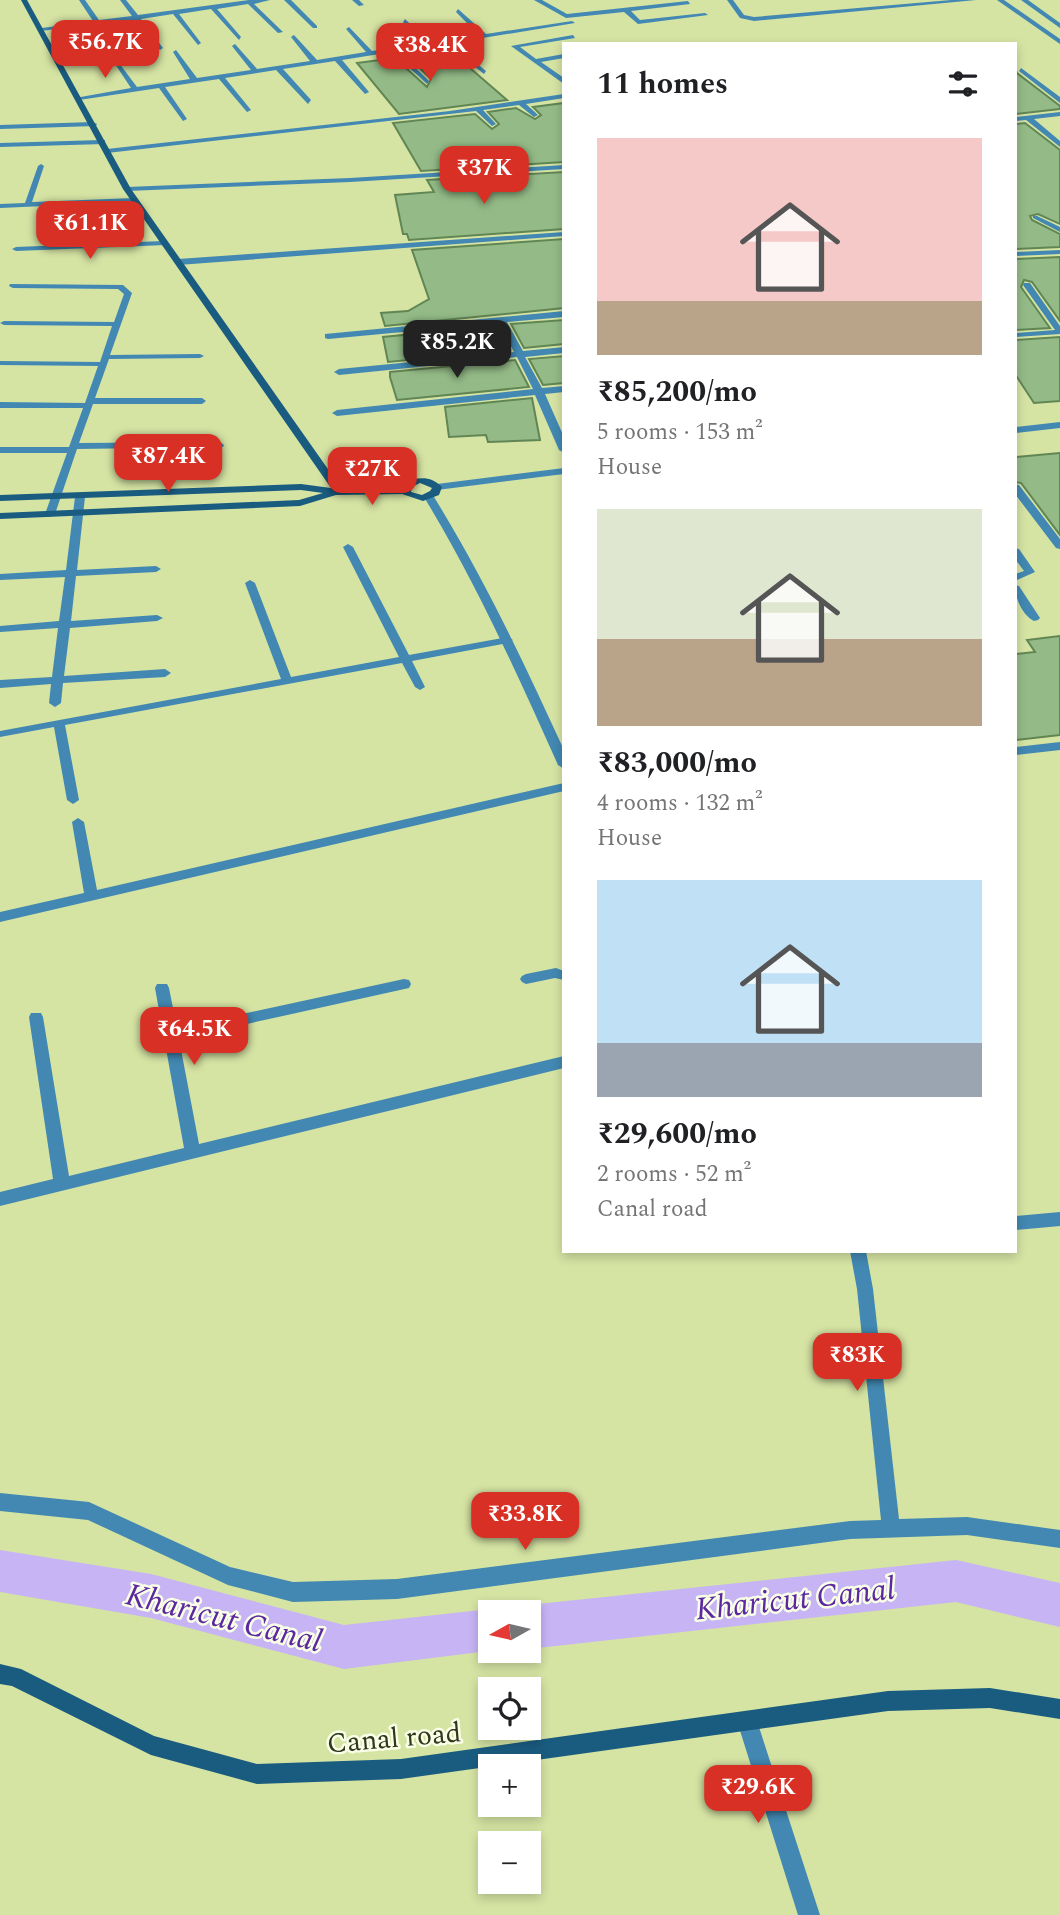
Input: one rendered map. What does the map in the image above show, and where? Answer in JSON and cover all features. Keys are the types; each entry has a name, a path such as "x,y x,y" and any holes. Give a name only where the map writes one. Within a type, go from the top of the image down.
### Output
{"street":[{"path":"24,0 134,200 339,492"},
{"path":"82,0 117,52"},
{"path":"123,0 160,48"},
{"path":"42,30 227,3 267,0"},
{"path":"287,0 315,27"},
{"path":"538,0 566,16 688,3"},
{"path":"730,0 742,17 754,19 973,0"},
{"path":"1000,0 1060,43"},
{"path":"1024,0 1060,26"},
{"path":"249,2 280,32"},
{"path":"212,7 239,38"},
{"path":"626,9 638,22 705,15"},
{"path":"178,10 198,43"},
{"path":"458,11 485,37"},
{"path":"404,21 430,47"},
{"path":"79,98 430,47 572,23"},
{"path":"349,29 372,55"},
{"path":"294,37 316,63"},
{"path":"559,75 514,46 573,37"},
{"path":"449,44 484,72"},
{"path":"235,46 256,72"},
{"path":"176,52 195,81"},
{"path":"395,52 427,82"},
{"path":"535,61 562,56"},
{"path":"338,60 365,92"},
{"path":"116,61 136,89"},
{"path":"279,69 308,102"},
{"path":"1021,70 1060,101"},
{"path":"221,77 247,110"},
{"path":"160,86 183,119"},
{"path":"107,151 478,109 562,96"},
{"path":"520,102 534,115"},
{"path":"478,109 492,124"},
{"path":"1019,118 1060,114"},
{"path":"1019,118 1060,145"},
{"path":"0,127 93,124"},
{"path":"0,145 102,142"},
{"path":"127,189 324,182 562,167"},
{"path":"178,262 562,234"},
{"path":"16,249 163,243"},
{"path":"328,336 562,314"},
{"path":"502,320 539,392 562,445"},
{"path":"339,372 562,350"},
{"path":"337,413 562,389"},
{"path":"1017,430 1060,425"},
{"path":"405,491 410,483 419,480 430,482 437,487 562,471"},
{"path":"0,498 301,487 339,492 405,491 411,497 429,497 435,494 437,487"},
{"path":"1017,490 1060,546"},
{"path":"0,516 300,503 339,492"},
{"path":"55,704 80,497"},
{"path":"429,497 508,640 562,761"},
{"path":"1017,554 1030,572 1017,577"},
{"path":"0,577 156,569"},
{"path":"1017,591 1034,618"},
{"path":"0,629 157,618"},
{"path":"0,684 164,673"},
{"path":"1017,751 1060,746"},
{"path":"0,917 562,786"},
{"path":"78,822 91,896"},
{"path":"170,1035 404,984"},
{"path":"162,988 192,1152"},
{"path":"36,1017 62,1184"},
{"path":"0,1199 562,1062"},
{"path":"1017,1223 1060,1219"},
{"path":"858,1253 865,1289 891,1529"},
{"path":"0,1502 89,1511 228,1576 293,1592 397,1589 850,1530 967,1526 1060,1539"},
{"name":"Canal road","path":"0,1674 14,1676 151,1745 257,1774 401,1769 888,1702 990,1698 1060,1709"},
{"path":"747,1721 809,1915"}],"lane":[{"path":"28,205 41,166"},
{"path":"0,206 134,200"},
{"path":"1035,217 1060,230"},
{"path":"1017,254 1060,252"},
{"path":"1027,285 1060,332"},
{"path":"13,286 120,287 128,293 50,514"},
{"path":"5,323 117,324"},
{"path":"1017,335 1060,332"},
{"path":"0,363 201,356"},
{"path":"0,405 202,401"},
{"path":"0,450 220,445"},
{"path":"348,547 420,687"},
{"path":"250,583 287,681"},
{"path":"0,734 508,640"},
{"path":"58,724 73,800"},
{"path":"526,979 556,973 562,975"}],"building":[{"path":"448,49 507,100 399,114 357,63 395,58 427,87 431,79 408,57"},
{"path":"1017,73 1060,106 1060,109 1017,114"},
{"path":"562,103 562,162 421,171 393,123 475,114 492,129 499,124 488,112 516,108 535,119 541,115 533,107"},
{"path":"1025,123 1060,150 1060,224 1038,214 1030,216 1032,220 1060,234 1060,247 1017,249 1017,124"},
{"path":"562,172 562,229 409,240 407,234 403,234 395,195 434,192 427,180"},
{"path":"562,239 562,308 385,326 381,313 408,311 429,299 412,250"},
{"path":"1060,257 1060,321 1032,282 1024,280 1021,287 1050,328 1017,330 1017,259"},
{"path":"562,320 562,344 524,348 511,324"},
{"path":"497,326 510,350 388,362 383,337"},
{"path":"1060,337 1060,401 1034,403 1017,377 1017,340"},
{"path":"562,356 562,383 543,385 529,359"},
{"path":"515,360 529,387 397,400 390,377 390,372"},
{"path":"532,398 540,440 488,442 486,435 449,437 445,407"},
{"path":"1060,453 1060,535 1021,483 1017,482 1017,457"},
{"path":"1060,636 1060,735 1017,740 1017,654 1035,652 1027,640"}],"waterway":[{"name":"Kharicut Canal","path":"0,1571 151,1596 344,1647 478,1632"},
{"name":"Kharicut Canal","path":"541,1626 956,1581 1060,1605"}]}
